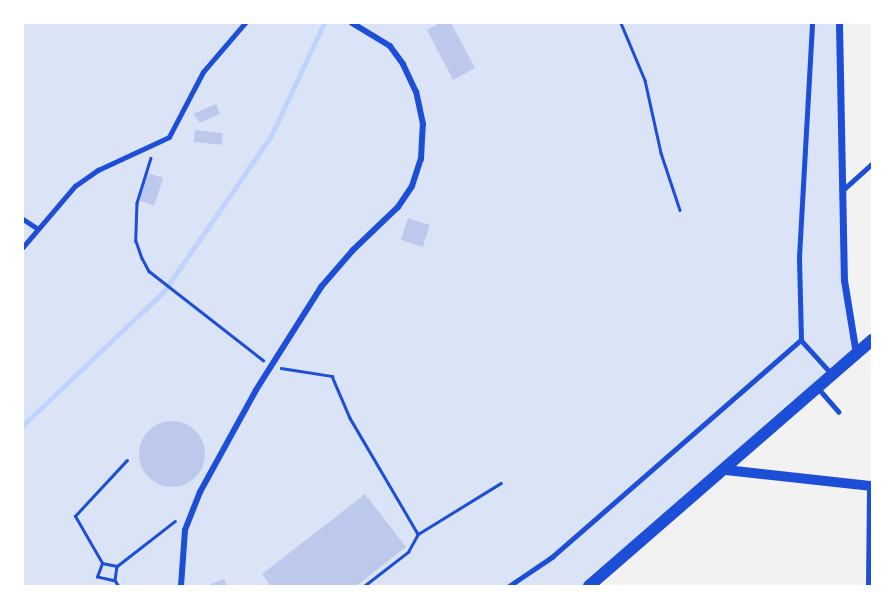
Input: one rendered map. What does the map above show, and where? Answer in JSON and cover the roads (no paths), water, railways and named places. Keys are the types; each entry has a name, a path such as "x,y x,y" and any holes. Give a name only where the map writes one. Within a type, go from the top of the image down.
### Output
{"main road":[{"path":"589,586 726,470 872,340"}],"street":[{"path":"181,586 185,530 200,492 271,366 321,287 353,250 398,207 412,186 421,159 423,124 416,92 403,64 390,46 367,29 352,23"},
{"path":"839,23 844,280 856,354"},
{"path":"726,470 871,486"}],"lane":[{"path":"23,247 75,186 98,170 155,145 173,132 203,72 245,23"},
{"path":"812,23 799,257 801,340 833,375"},
{"path":"843,190 872,164"},
{"path":"23,219 37,228"},
{"path":"509,586 552,557 801,340"},
{"path":"818,388 839,412"},
{"path":"868,586 871,486"}],"waterway":[{"path":"23,425 164,291 271,136 324,23"}]}
